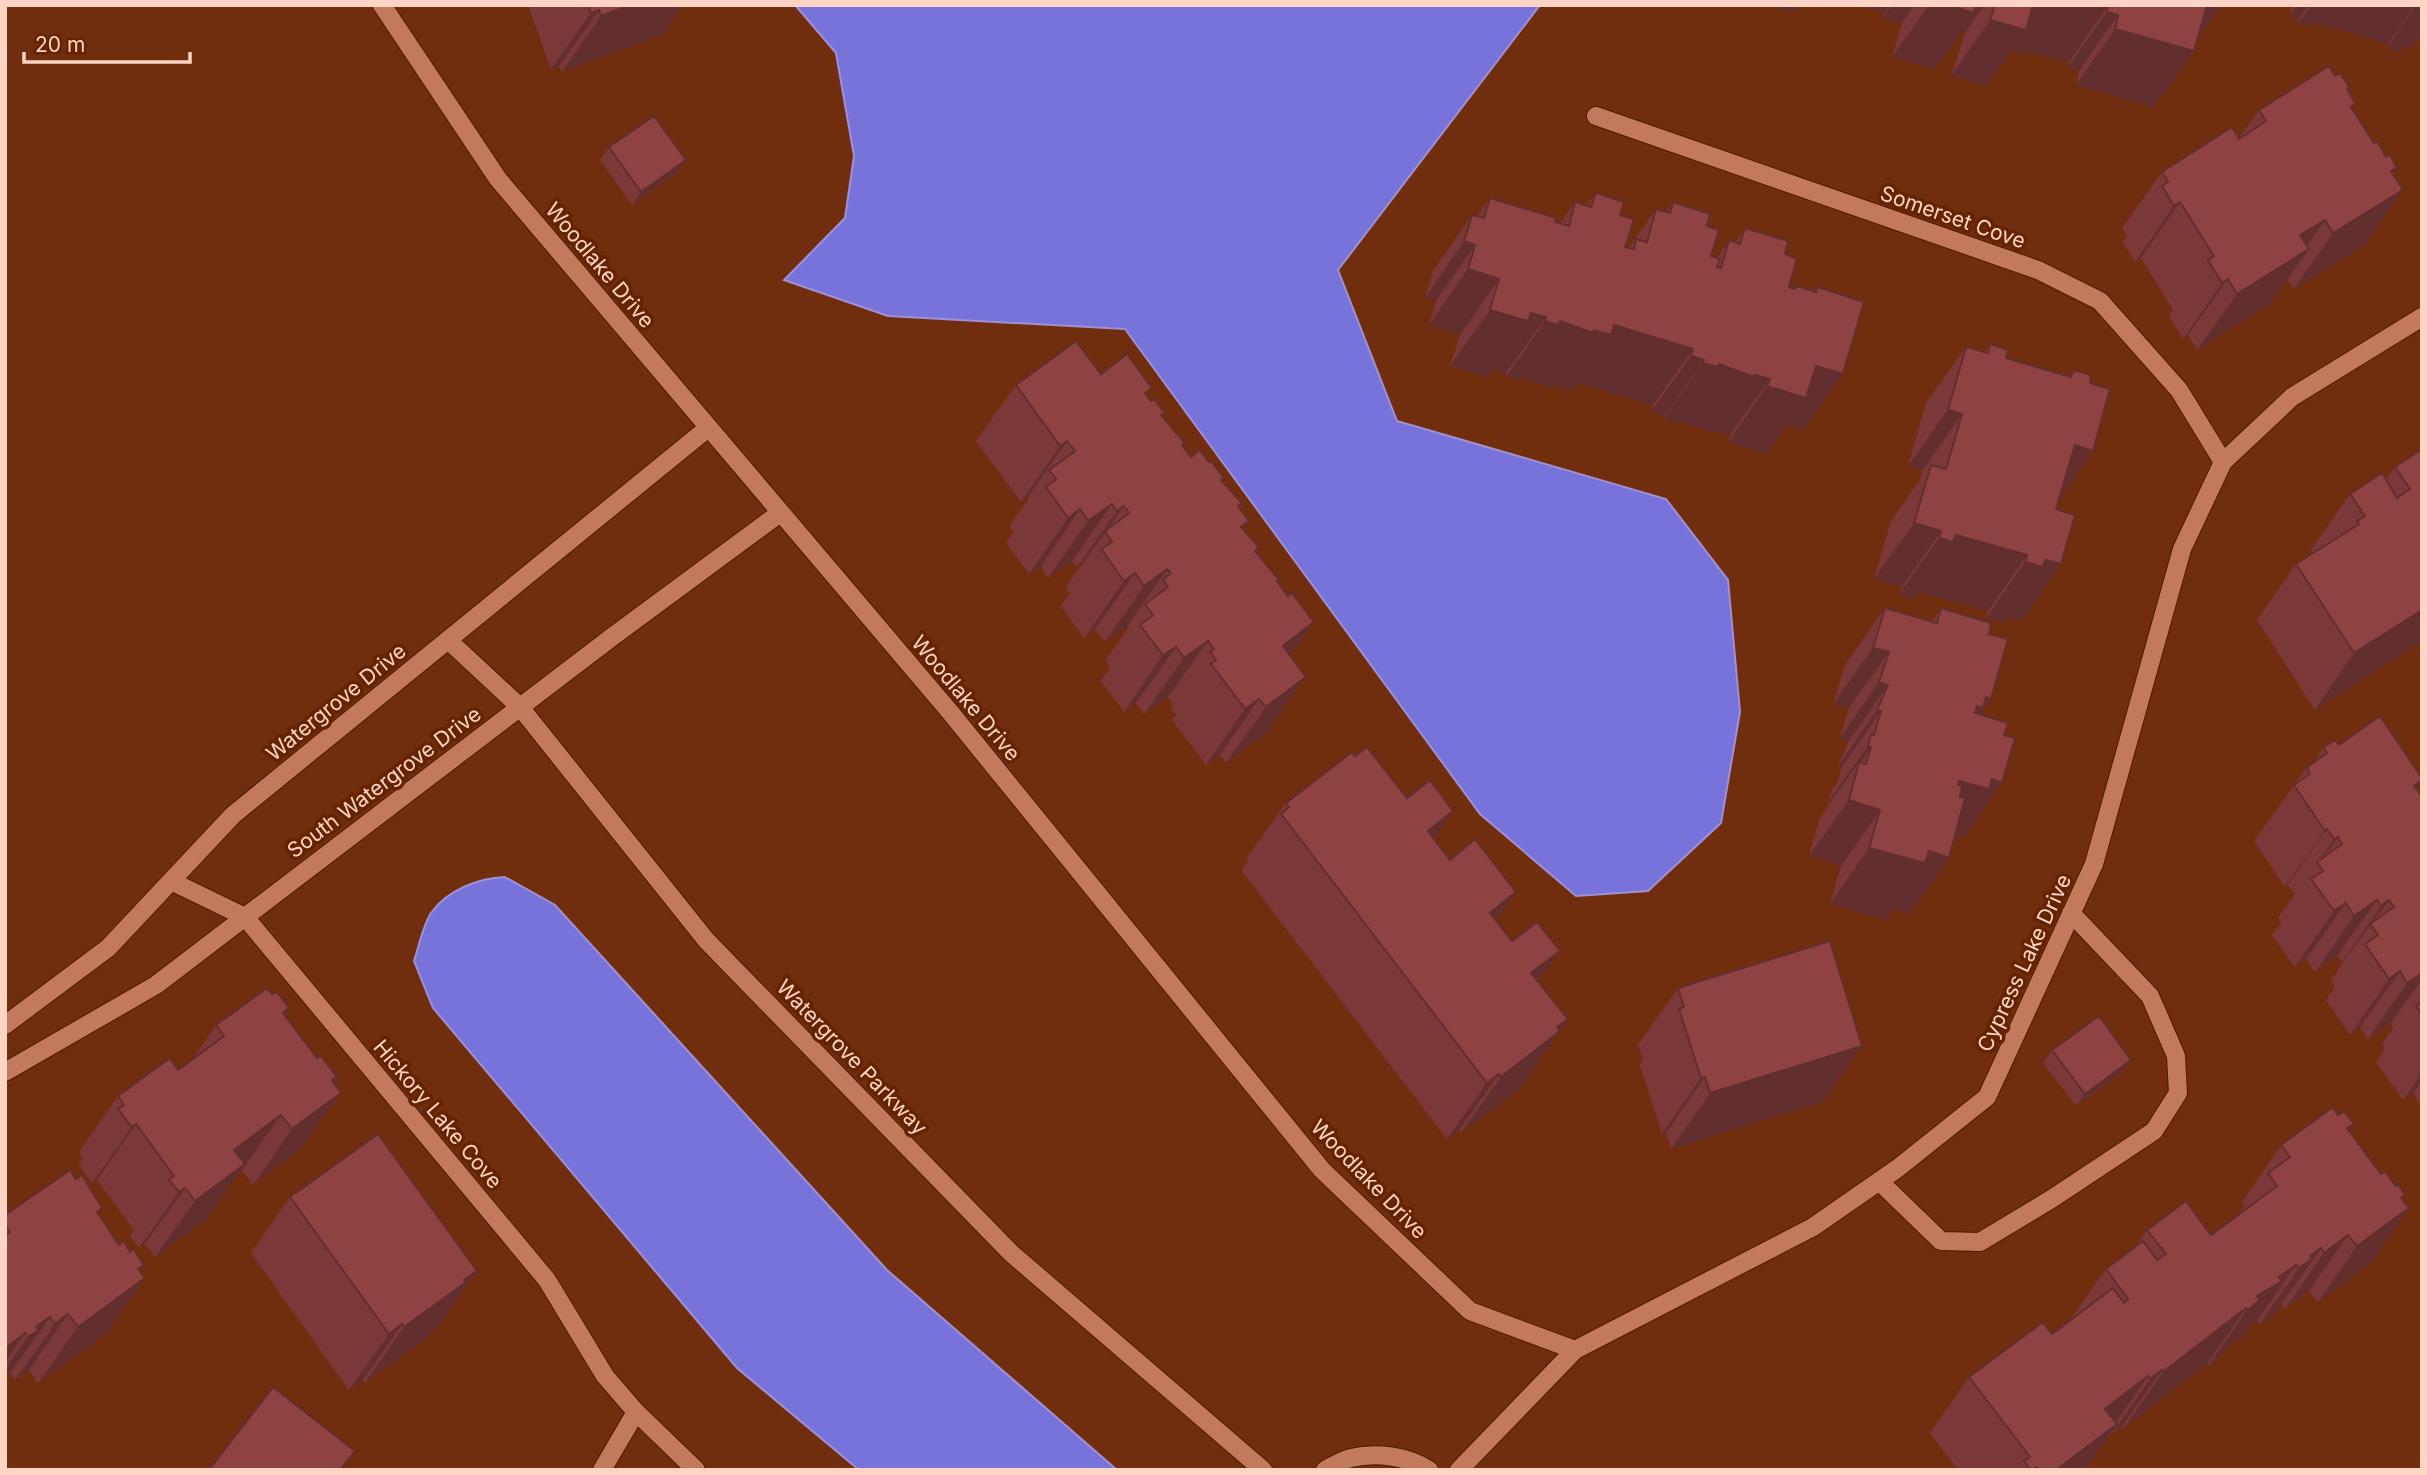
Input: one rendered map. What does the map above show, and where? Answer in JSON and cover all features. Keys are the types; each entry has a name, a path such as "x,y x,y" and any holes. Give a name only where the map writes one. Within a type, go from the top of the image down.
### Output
{"street":[{"name":"Woodlake Drive","path":"382,5 498,180 950,712 1322,1170 1470,1311 1575,1350"},
{"name":"Somerset Cove","path":"1596,116 2038,271 2101,301 2179,390 2222,462"},
{"name":"Cypress Lake Drive","path":"1459,1470 1575,1350 1813,1227 1880,1181 1987,1097 2094,864 2182,549 2222,462 2292,397 2422,317"},
{"name":"Watergrove Drive","path":"5,1025 108,948 233,815 708,428"},
{"name":"South Watergrove Drive","path":"5,1072 156,985 520,707 780,513"},
{"name":"Watergrove Parkway","path":"448,640 520,707 706,940 1011,1253 1263,1470"},
{"name":"Hickory Lake Cove","path":"171,881 245,917 547,1280 605,1376 636,1412 696,1470"},
{"path":"1880,1181 1941,1241 1980,1242 2154,1131 2178,1093 2176,1056 2150,996 2071,914"},
{"path":"602,1470 636,1412"},
{"path":"1325,1470 1350,1458 1384,1455 1418,1463 1429,1470"}],"shaded area":[{"path":"795,5 1540,5 1338,270 1397,421 1666,499 1728,580 1740,712 1721,823 1648,891 1576,896 1480,814 1125,329 888,316 784,280 845,218 854,156 836,53"},
{"path":"505,877 555,905 887,1270 1117,1470 859,1470 737,1368 433,1008 414,961 428,918 446,898 464,887"}],"building":[{"path":"588,5 631,5 601,16 599,10 591,13"},
{"path":"1947,5 1976,5 1974,13"},
{"path":"1995,5 2033,5 2026,30 1990,20"},
{"path":"2105,5 2207,5 2194,51 2115,29 2118,15 2107,12 2108,6"},
{"path":"2329,66 2335,76 2340,73 2349,87 2347,89 2355,103 2351,107 2374,143 2377,141 2386,157 2390,155 2397,168 2391,171 2403,190 2333,233 2325,220 2300,235 2309,249 2237,294 2228,279 2222,283 2208,260 2214,256 2180,202 2174,206 2162,186 2168,182 2162,172 2232,127 2239,139 2266,121 2259,110"},
{"path":"654,116 686,160 641,192 609,147"},
{"path":"1596,193 1624,202 1620,215 1634,219 1625,247 1634,249 1636,239 1647,242 1656,209 1670,213 1673,202 1710,214 1707,226 1719,230 1711,256 1720,259 1717,267 1721,268 1729,240 1740,244 1745,228 1788,241 1785,254 1797,259 1789,287 1795,289 1796,286 1816,292 1818,287 1864,302 1843,374 1816,366 1806,398 1767,386 1770,379 1755,375 1754,377 1719,364 1718,367 1703,363 1704,360 1691,356 1693,349 1614,325 1611,335 1594,330 1593,333 1560,321 1558,325 1545,321 1546,317 1531,313 1528,321 1490,310 1499,279 1468,269 1475,245 1464,241 1472,215 1484,218 1490,198 1556,218 1555,222 1569,226 1575,202 1591,207"},
{"path":"1076,341 1101,374 1127,354 1152,388 1145,393 1151,401 1154,399 1165,413 1161,415 1185,443 1182,445 1191,457 1200,450 1224,478 1221,480 1242,503 1238,506 1249,521 1241,527 1259,547 1255,551 1279,580 1277,581 1288,596 1292,593 1314,622 1283,646 1306,677 1266,707 1259,699 1245,709 1211,664 1216,660 1210,652 1214,649 1208,641 1184,658 1176,647 1163,655 1140,625 1153,615 1145,604 1168,587 1163,580 1171,573 1167,569 1144,586 1135,573 1124,581 1101,549 1112,542 1105,531 1129,513 1124,506 1117,511 1112,504 1088,521 1080,509 1068,518 1046,487 1056,479 1049,470 1075,451 1067,441 1060,446 1016,385"},
{"path":"1990,344 2008,350 2006,358 2071,377 2073,371 2091,375 2090,383 2110,389 2093,451 2075,445 2056,509 2075,515 2061,564 2045,560 2043,567 2025,562 2027,555 1956,535 1953,542 1939,538 1941,531 1914,523 1931,465 1946,469 1962,414 1948,410 1966,347 1988,353"},
{"path":"2422,449 2422,610 2354,653 2296,564 2359,524 2357,521 2365,516 2350,494 2382,473 2397,498 2410,489 2395,467"},
{"path":"1885,608 1937,623 1941,608 1991,623 1989,634 2008,639 1991,699 1986,697 1983,708 1977,706 1975,713 2008,723 2004,735 2015,738 2002,783 1992,779 1989,789 1959,781 1958,785 1962,786 1960,797 1965,798 1949,858 1929,851 1925,863 1869,848 1880,810 1849,800 1859,762 1866,764 1871,747 1868,746 1871,734 1874,735 1881,711 1877,710 1888,685 1879,682 1889,652 1873,648"},
{"path":"2380,716 2422,778 2414,786 2422,796 2422,973 2407,983 2400,971 2389,979 2365,944 2378,935 2370,924 2394,907 2389,900 2381,906 2377,900 2354,916 2346,903 2334,911 2311,879 2323,871 2317,862 2342,844 2338,837 2334,839 2327,829 2325,831 2294,785 2310,774 2307,767 2327,753 2324,747 2335,740 2339,745"},
{"path":"1367,747 1407,798 1430,780 1453,811 1428,831 1450,860 1475,839 1516,892 1490,913 1512,941 1537,922 1560,951 1531,973 1568,1019 1557,1027 1560,1031 1501,1077 1499,1074 1487,1083 1281,814 1289,807 1286,803 1352,752 1355,756"},
{"path":"1830,941 1862,1046 1710,1093 1705,1077 1701,1078 1679,1009 1684,1007 1678,988"},
{"path":"267,988 272,994 277,992 289,1008 283,1013 317,1058 321,1056 337,1077 332,1080 341,1093 292,1129 281,1115 234,1150 245,1164 195,1201 185,1188 179,1192 169,1180 174,1176 136,1124 132,1127 118,1109 124,1105 118,1096 170,1058 178,1070 224,1036 216,1025"},
{"path":"2422,1002 2422,1015 2416,1006"},
{"path":"2099,1016 2131,1060 2085,1094 2052,1050"},
{"path":"2333,1107 2338,1115 2344,1111 2354,1124 2347,1128 2381,1174 2385,1171 2396,1186 2398,1184 2405,1195 2401,1198 2409,1208 2357,1246 2348,1235 2324,1253 2321,1248 2299,1268 2296,1265 2279,1277 2282,1281 2257,1296 2260,1300 2248,1310 2246,1308 2163,1372 2162,1370 2150,1379 2148,1376 2105,1409 2117,1424 2056,1470 2039,1470 2037,1467 2030,1470 2024,1461 2030,1457 1969,1377 2043,1322 2052,1334 2113,1288 2124,1303 2128,1299 2106,1269 2143,1241 2157,1260 2166,1254 2147,1230 2186,1201 2211,1235 2277,1186 2268,1173 2290,1157 2281,1145"},
{"path":"378,1134 477,1271 464,1280 465,1283 404,1327 402,1324 389,1334 290,1197"},
{"path":"70,1170 76,1179 82,1175 102,1208 97,1212 119,1245 124,1241 130,1252 133,1249 144,1265 138,1269 145,1278 78,1327 68,1314 55,1324 50,1317 36,1327 39,1330 28,1337 25,1333 6,1348 8,1350 5,1352 5,1235 10,1232 5,1225 5,1215"},
{"path":"273,1387 355,1451 340,1470 209,1470"}]}
